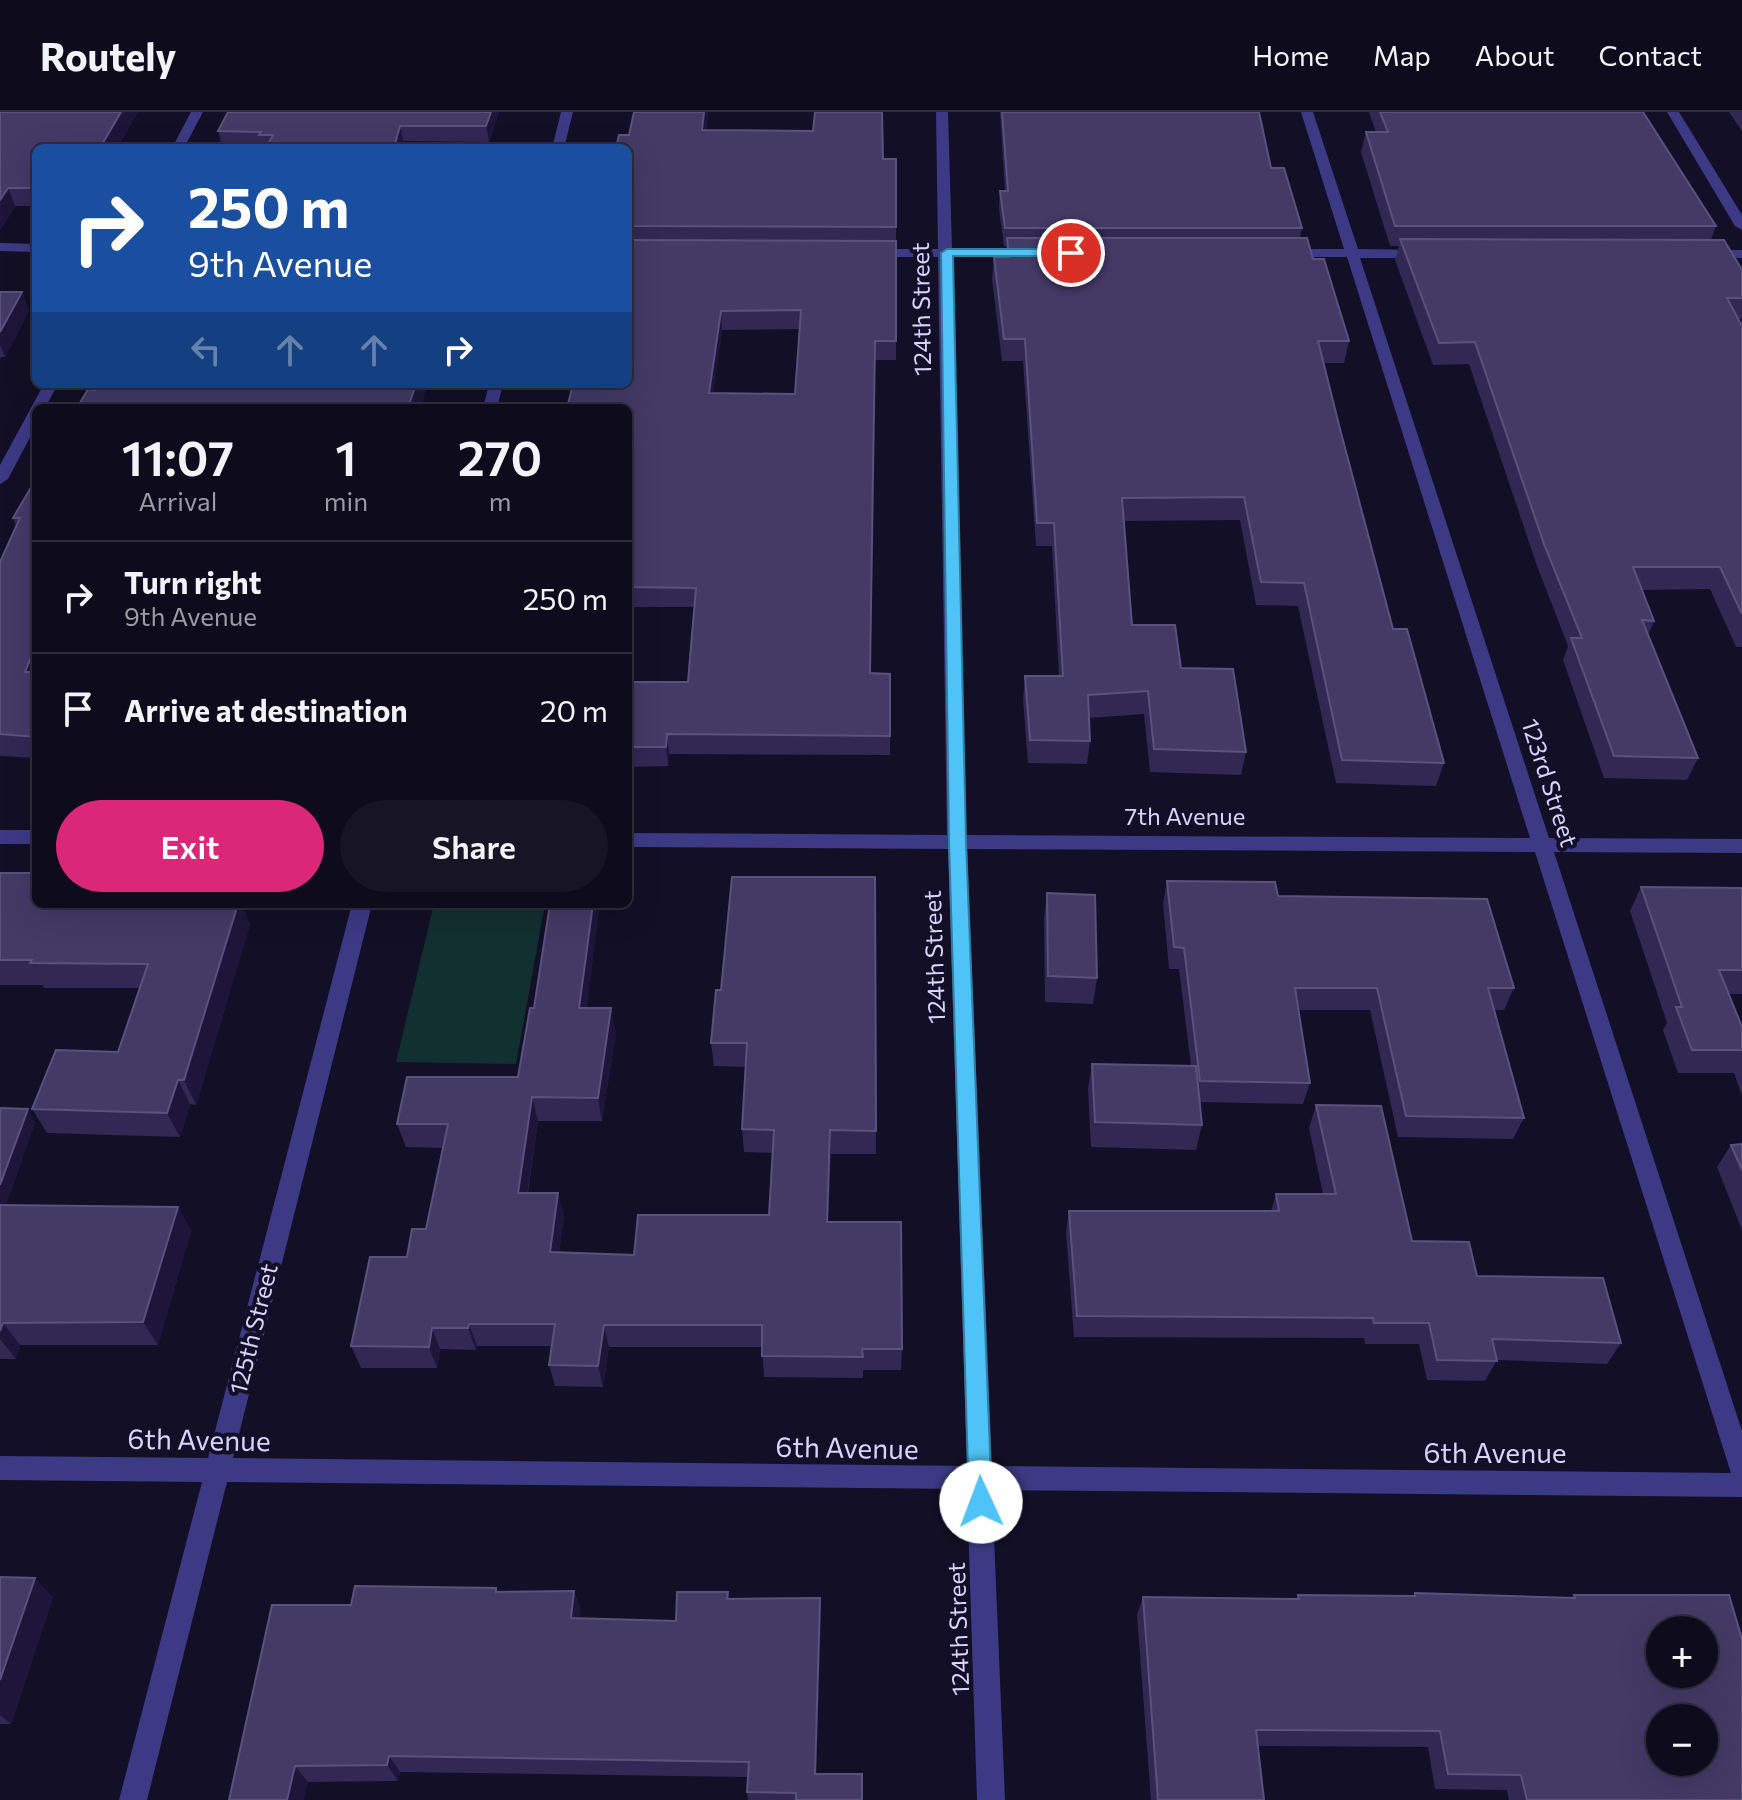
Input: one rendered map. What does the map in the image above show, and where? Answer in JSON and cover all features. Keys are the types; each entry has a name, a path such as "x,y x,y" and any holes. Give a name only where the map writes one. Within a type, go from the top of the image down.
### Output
{"street":[{"path":"180,144 197,112"},
{"path":"559,144 567,112"},
{"name":"124th Street","path":"942,112 957,842 991,1800"},
{"name":"123rd Street","path":"1307,112 1742,1469"},
{"path":"1673,112 1742,226"},
{"path":"0,247 32,248"},
{"path":"851,252 1040,253"},
{"path":"1273,253 1444,254"},
{"path":"1694,254 1742,254"},
{"path":"0,479 32,419"},
{"path":"0,837 32,837"},
{"name":"7th Avenue","path":"632,840 1742,846"},
{"name":"125th Street","path":"133,1800 361,908"},
{"name":"6th Avenue","path":"0,1468 1742,1485"}],"green space":[{"path":"433,908 544,908 516,1064 396,1062"}],"building":[{"path":"0,112 121,112 102,144 32,144 32,188 8,188 0,200"},
{"path":"228,112 491,112 486,126 400,126 395,144 268,144 273,135 218,131"},
{"path":"634,112 704,112 702,130 813,131 815,112 882,112 883,159 896,159 896,227 632,226 632,144 617,144 619,135 629,135"},
{"path":"1002,112 1259,112 1271,168 1284,168 1302,228 1005,228 1000,191 1008,191"},
{"path":"1380,112 1643,112 1716,226 1395,226 1366,132 1388,132"},
{"path":"1007,238 1307,238 1313,259 1324,259 1349,341 1318,341 1340,429 1393,629 1407,629 1444,763 1342,760 1304,583 1261,582 1244,497 1122,498 1132,625 1175,625 1181,668 1233,669 1246,752 1154,749 1148,691 1088,695 1090,741 1030,740 1025,676 1063,676 1054,523 1037,523 1025,339 1004,339 994,257 1009,257"},
{"path":"1400,239 1724,240 1742,270 1742,298 1727,298 1742,326 1742,614 1720,567 1633,567 1654,621 1642,620 1698,758 1614,756 1571,638 1582,638 1544,544 1475,342 1439,343"},
{"path":"632,240 896,241 896,341 875,341 870,673 890,674 890,736 667,734 666,747 632,747 632,682 688,682 696,588 632,587 632,404 568,404 572,388 632,388","holes":["801,310 795,394 709,393 721,311"]},
{"path":"0,292 22,292 0,332"},
{"path":"415,388 409,404 79,404 88,389"},
{"path":"32,486 32,655 25,672 32,672 32,737 0,734 0,562 20,518 13,518"},
{"path":"0,873 32,873 32,908 237,908 184,1080 178,1080 167,1113 32,1109 56,1050 118,1052 148,964 0,960"},
{"path":"732,877 875,877 876,1131 830,1130 827,1222 901,1222 902,1349 862,1349 863,1357 762,1356 762,1325 604,1325 598,1366 549,1365 555,1324 469,1324 468,1328 432,1328 429,1347 351,1346 370,1257 407,1257 412,1229 426,1229 448,1124 397,1124 407,1077 518,1077 530,1008 534,1008 549,908 592,908 579,1008 611,1008 598,1098 532,1097 518,1193 558,1193 550,1252 634,1255 638,1215 769,1215 774,1130 742,1129 747,1043 711,1043 716,990 721,990"},
{"path":"1167,881 1275,882 1278,896 1487,899 1514,988 1488,988 1524,1118 1406,1116 1377,988 1295,988 1310,1083 1200,1081 1184,948 1174,947"},
{"path":"1641,887 1742,888 1742,970 1719,970 1742,1027 1742,1050 1692,1050 1676,1007 1682,1007"},
{"path":"1047,893 1095,895 1097,978 1048,976"},
{"path":"1092,1064 1196,1066 1202,1125 1095,1122"},
{"path":"1316,1105 1381,1106 1412,1241 1469,1242 1477,1276 1603,1278 1621,1343 1492,1339 1497,1361 1437,1360 1429,1323 1374,1323 1373,1318 1077,1316 1069,1211 1279,1211 1276,1194 1336,1194"},
{"path":"0,1108 28,1109 0,1185"},
{"path":"1742,1144 1742,1170 1731,1145"},
{"path":"0,1205 178,1207 143,1322 3,1323 0,1331"},
{"path":"0,1577 35,1578 0,1680"},
{"path":"355,1586 496,1588 496,1592 574,1591 571,1618 676,1621 677,1592 728,1592 727,1599 820,1598 815,1774 862,1774 862,1800 796,1800 796,1793 747,1792 749,1762 389,1756 387,1765 295,1766 287,1800 229,1800 272,1605 351,1605"},
{"path":"1415,1593 1575,1598 1574,1595 1729,1595 1742,1639 1742,1800 1527,1800 1521,1775 1448,1774 1440,1731 1256,1730 1264,1800 1158,1800 1143,1597 1299,1599 1298,1595 1415,1596"}],"route":[{"path":"981,1502 957,842 947,253 1071,253"}]}
